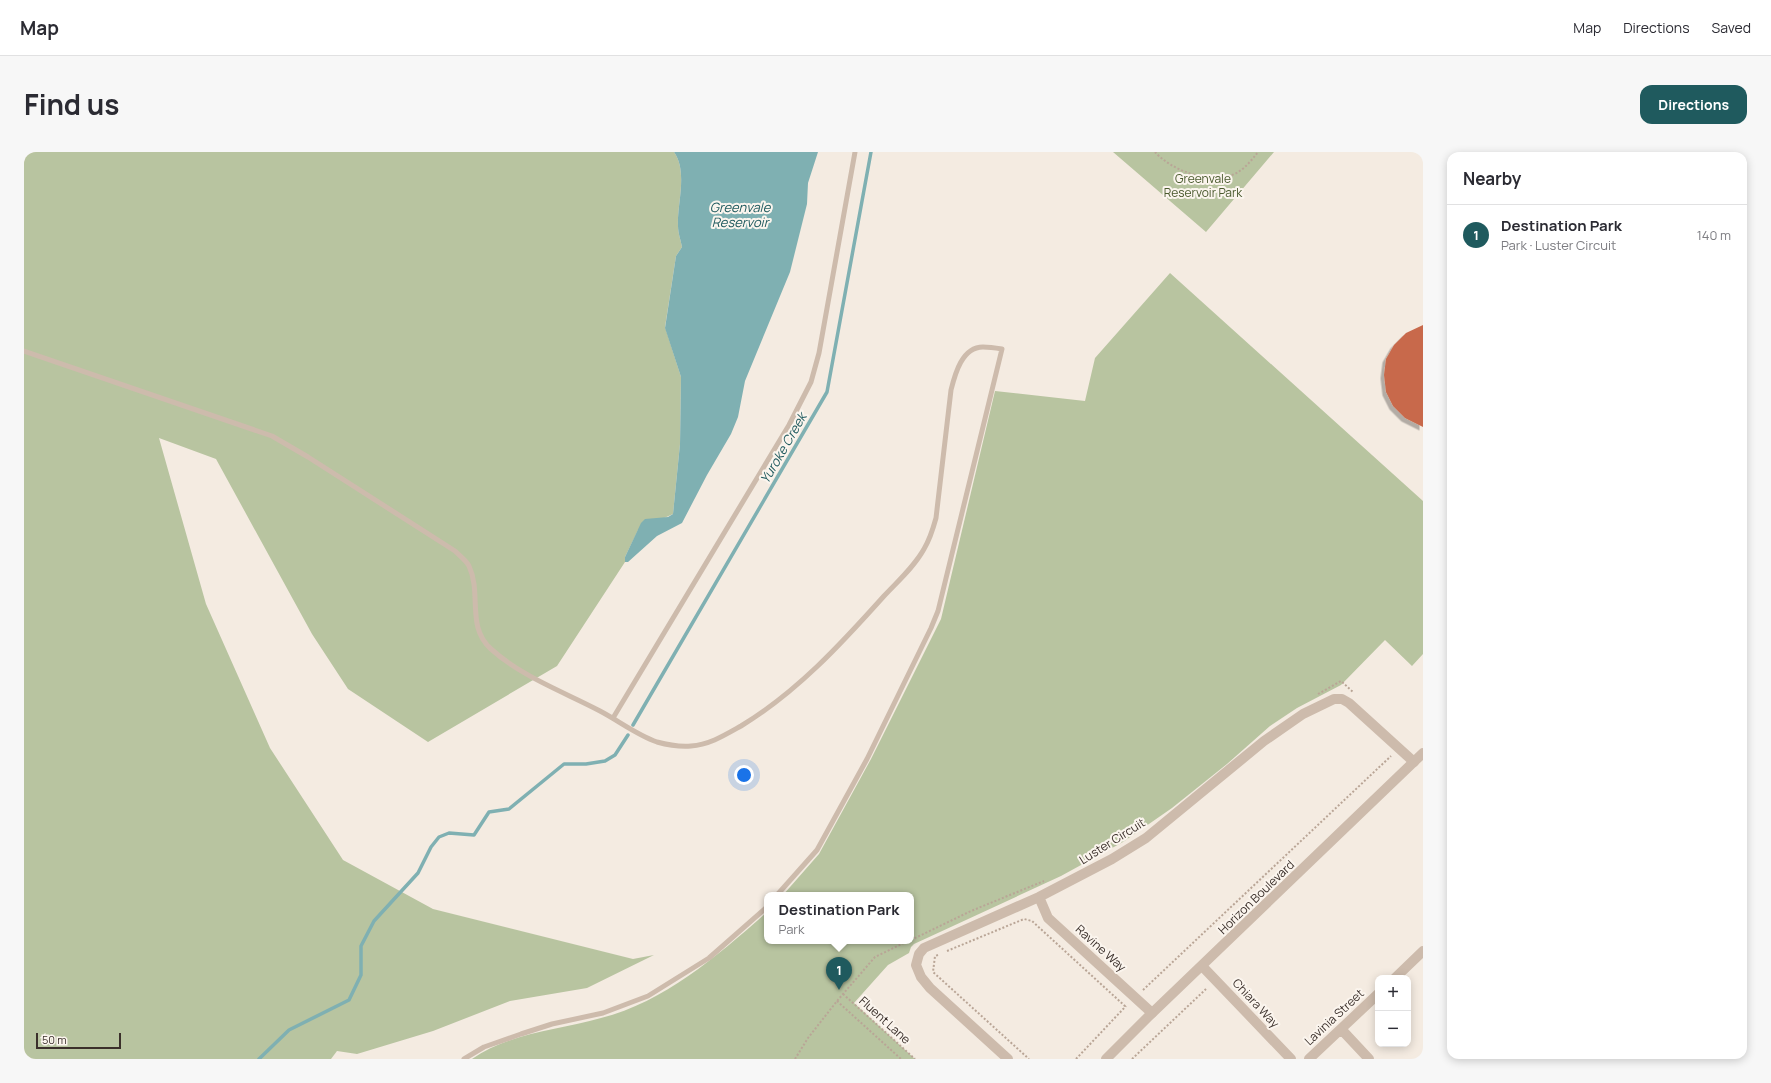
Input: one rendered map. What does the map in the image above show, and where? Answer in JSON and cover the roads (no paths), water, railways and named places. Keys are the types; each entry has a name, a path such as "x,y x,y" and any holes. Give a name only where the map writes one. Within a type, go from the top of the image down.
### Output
{"street":[{"name":"Luster Circuit","path":"1008,1059 930,988 918,970 917,961 924,948 1039,897 1112,860 1146,838 1264,741 1303,714 1330,700 1338,699 1349,703 1414,762"},
{"name":"Horizon Boulevard","path":"1106,1059 1423,753"},
{"name":"Ravine Way","path":"1039,897 1048,918 1152,1013"},
{"path":"1397,975 1423,951"},
{"name":"Chiara Way","path":"1202,966 1291,1059"},
{"name":"Lavinia Street","path":"1309,1059 1375,997"},
{"path":"1341,1029 1369,1059"}],"lane":[{"path":"613,718 785,431 811,382 819,353 855,152"},
{"path":"24,351 272,436 308,457 455,551 469,565 474,581 475,620 479,636 490,648 506,661 527,674 613,718 640,735 658,742 675,746 686,746 709,742 723,736 762,713 799,684 827,658 923,551 930,538 936,518 951,390 960,362 969,352 981,347 1002,349 938,611 932,628 867,759 817,850 780,892"},
{"path":"464,1059 484,1047 506,1039 552,1024 603,1013 648,996 709,958 764,910"}],"water":[{"name":"Greenvale Reservoir","path":"674,152 818,152 808,183 807,204 790,272 745,381 738,417 731,434 707,475 682,523 657,536 628,562 625,562 625,557 641,523 645,519 668,517 673,514 680,444 681,377 665,328 676,256 682,247 678,226 681,178 678,160"}],"waterway":[{"name":"Yuroke Creek","path":"633,725 827,392 871,152"},
{"path":"259,1059 289,1030 349,1000 361,975 361,946 374,921 418,873 431,847 439,837 449,833 474,835 489,812 509,809 564,764 586,764 605,761 615,755 628,735"}],"place":[{"name":"Destination Park","path":"839,990"}],"park label":[{"name":"Greenvale Reservoir Park","path":"1203,185"}]}
